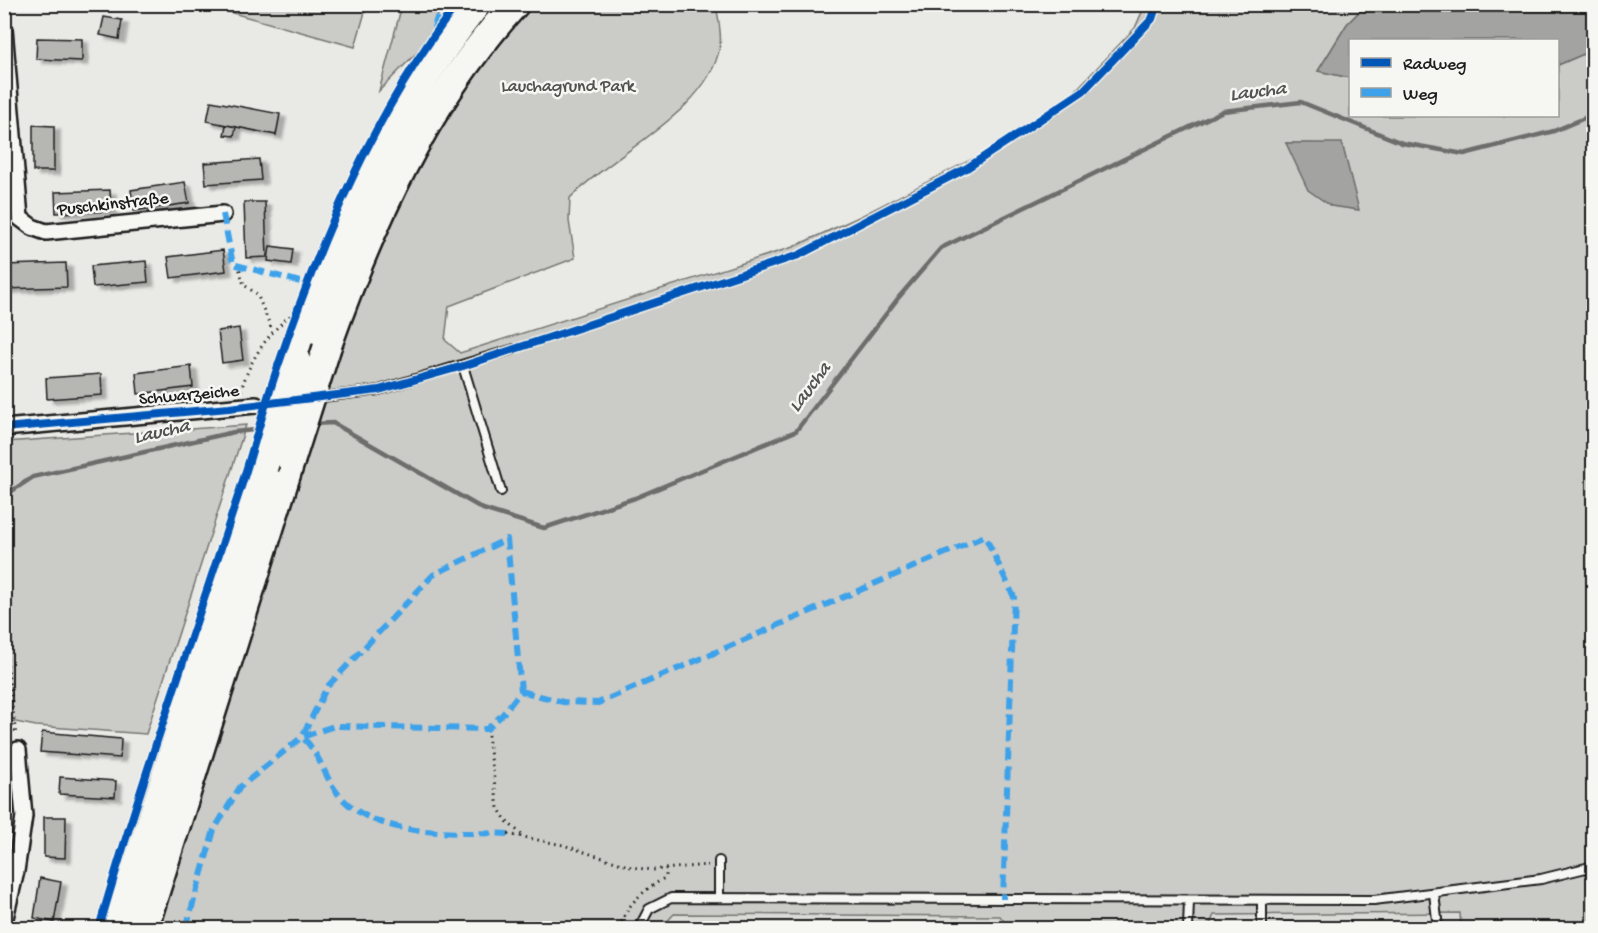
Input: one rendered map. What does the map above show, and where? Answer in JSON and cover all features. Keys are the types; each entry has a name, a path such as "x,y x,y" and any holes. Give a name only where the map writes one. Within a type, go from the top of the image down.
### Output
{"highway":[{"path":"117,928 297,362 342,234 368,175 428,69 477,4"},
{"path":"144,928 327,347 365,249 408,155 464,68 515,4"}],"street":[{"name":"Puschkinstraße","path":"4,29 20,218 32,227 46,232 223,214"},
{"name":"Schwarzeiche","path":"4,428 256,405"},
{"path":"4,922 16,872 24,816 18,750"}],"lane":[{"name":"Schwarzeiche","path":"256,405 379,390 514,349"},
{"path":"463,366 501,491"},
{"path":"719,862 719,898"},
{"path":"639,928 649,909 671,898 1374,900 1541,879 1593,866"},
{"path":"1434,892 1438,928"},
{"path":"1188,928 1189,900"},
{"path":"1262,900 1262,928"}],"path":[{"path":"238,264 244,285 257,294 272,330"},
{"path":"229,408 241,391 245,375 272,330 299,309"},
{"path":"4,635 18,750"},
{"path":"487,729 498,808 508,823 526,837"},
{"path":"508,834 631,867 666,869 719,862"},
{"path":"620,928 630,906 649,888 666,877 666,869"}],"shaded area":[{"path":"1366,5 1593,5 1593,50 1559,65 1559,39 1349,39 1349,78 1318,71 1347,24"},
{"path":"1286,143 1342,143 1359,210 1331,206 1308,190"},
{"path":"1460,913 1461,928 1208,928 1214,915"},
{"path":"674,914 1000,916 1009,928 661,928"},
{"path":"1285,922 1359,923 1380,928 1273,928"}],"green space":[{"path":"367,4 355,47 204,5"},
{"path":"402,5 441,5 431,38 379,91"},
{"name":"Lauchagrund Park","path":"532,5 716,5 720,25 720,46 712,70 698,91 657,130 570,198 569,221 575,258 449,306 445,340 460,353 793,247 861,216 984,153 1073,93 1135,28 1145,5 1366,5 1347,24 1318,71 1349,78 1349,117 1559,117 1559,65 1593,50 1593,928 1461,928 1460,913 1214,915 1208,928 1154,928 1147,922 1123,925 1122,928 1009,928 1000,916 674,914 661,928 157,928 341,341 397,206 419,162 469,79","holes":["1286,143 1342,144 1358,209 1331,206"]},
{"path":"246,425 146,734 36,726 5,720 5,442"}],"building":[{"path":"104,17 122,20 119,39 100,35"},
{"path":"37,38 82,39 82,61 36,59"},
{"path":"211,101 280,114 276,135 207,121"},
{"path":"33,125 54,126 54,171 33,171"},
{"path":"226,125 236,127 234,136 224,135"},
{"path":"259,159 261,180 206,184 204,163"},
{"path":"185,182 189,203 134,211 131,190"},
{"path":"110,190 111,211 56,213 55,192"},
{"path":"244,202 265,202 267,257 246,258"},
{"path":"270,246 293,249 291,264 268,261"},
{"path":"223,250 226,271 171,278 168,257"},
{"path":"146,261 148,282 93,287 91,266"},
{"path":"66,263 67,287 4,289 4,265"},
{"path":"239,328 243,360 222,363 218,331"},
{"path":"191,366 193,387 138,394 136,373"},
{"path":"101,374 102,395 47,399 46,378"},
{"path":"42,732 121,739 120,758 40,752"},
{"path":"60,777 116,781 115,797 59,794"},
{"path":"44,817 66,817 65,858 44,857"},
{"path":"40,878 61,882 54,922 34,918"}],"waterway":[{"name":"Laucha","path":"312,424 333,423 483,509 544,528 635,498 796,431 899,297 941,248 1223,111 1301,102 1402,143 1464,154 1554,131 1594,114"},
{"name":"Laucha","path":"4,496 33,477 234,432 265,429"}],"marked path":[{"path":"434,28 441,4"},
{"path":"223,214 233,264 308,284"},
{"path":"521,691 563,702 598,703 985,536 1014,597 1003,899"},
{"path":"186,928 214,830 240,787 302,737 334,726 487,729 502,715 521,691 507,539 433,575 327,687 302,737 313,750 339,795 355,809 374,820 418,830 508,834"}],"cycle path":[{"path":"99,928 148,769 241,488 272,383 312,271 375,132 427,45 457,4"},
{"path":"4,428 229,408 379,390 463,366 799,255 967,168 1083,91 1152,19 1157,4"}]}
